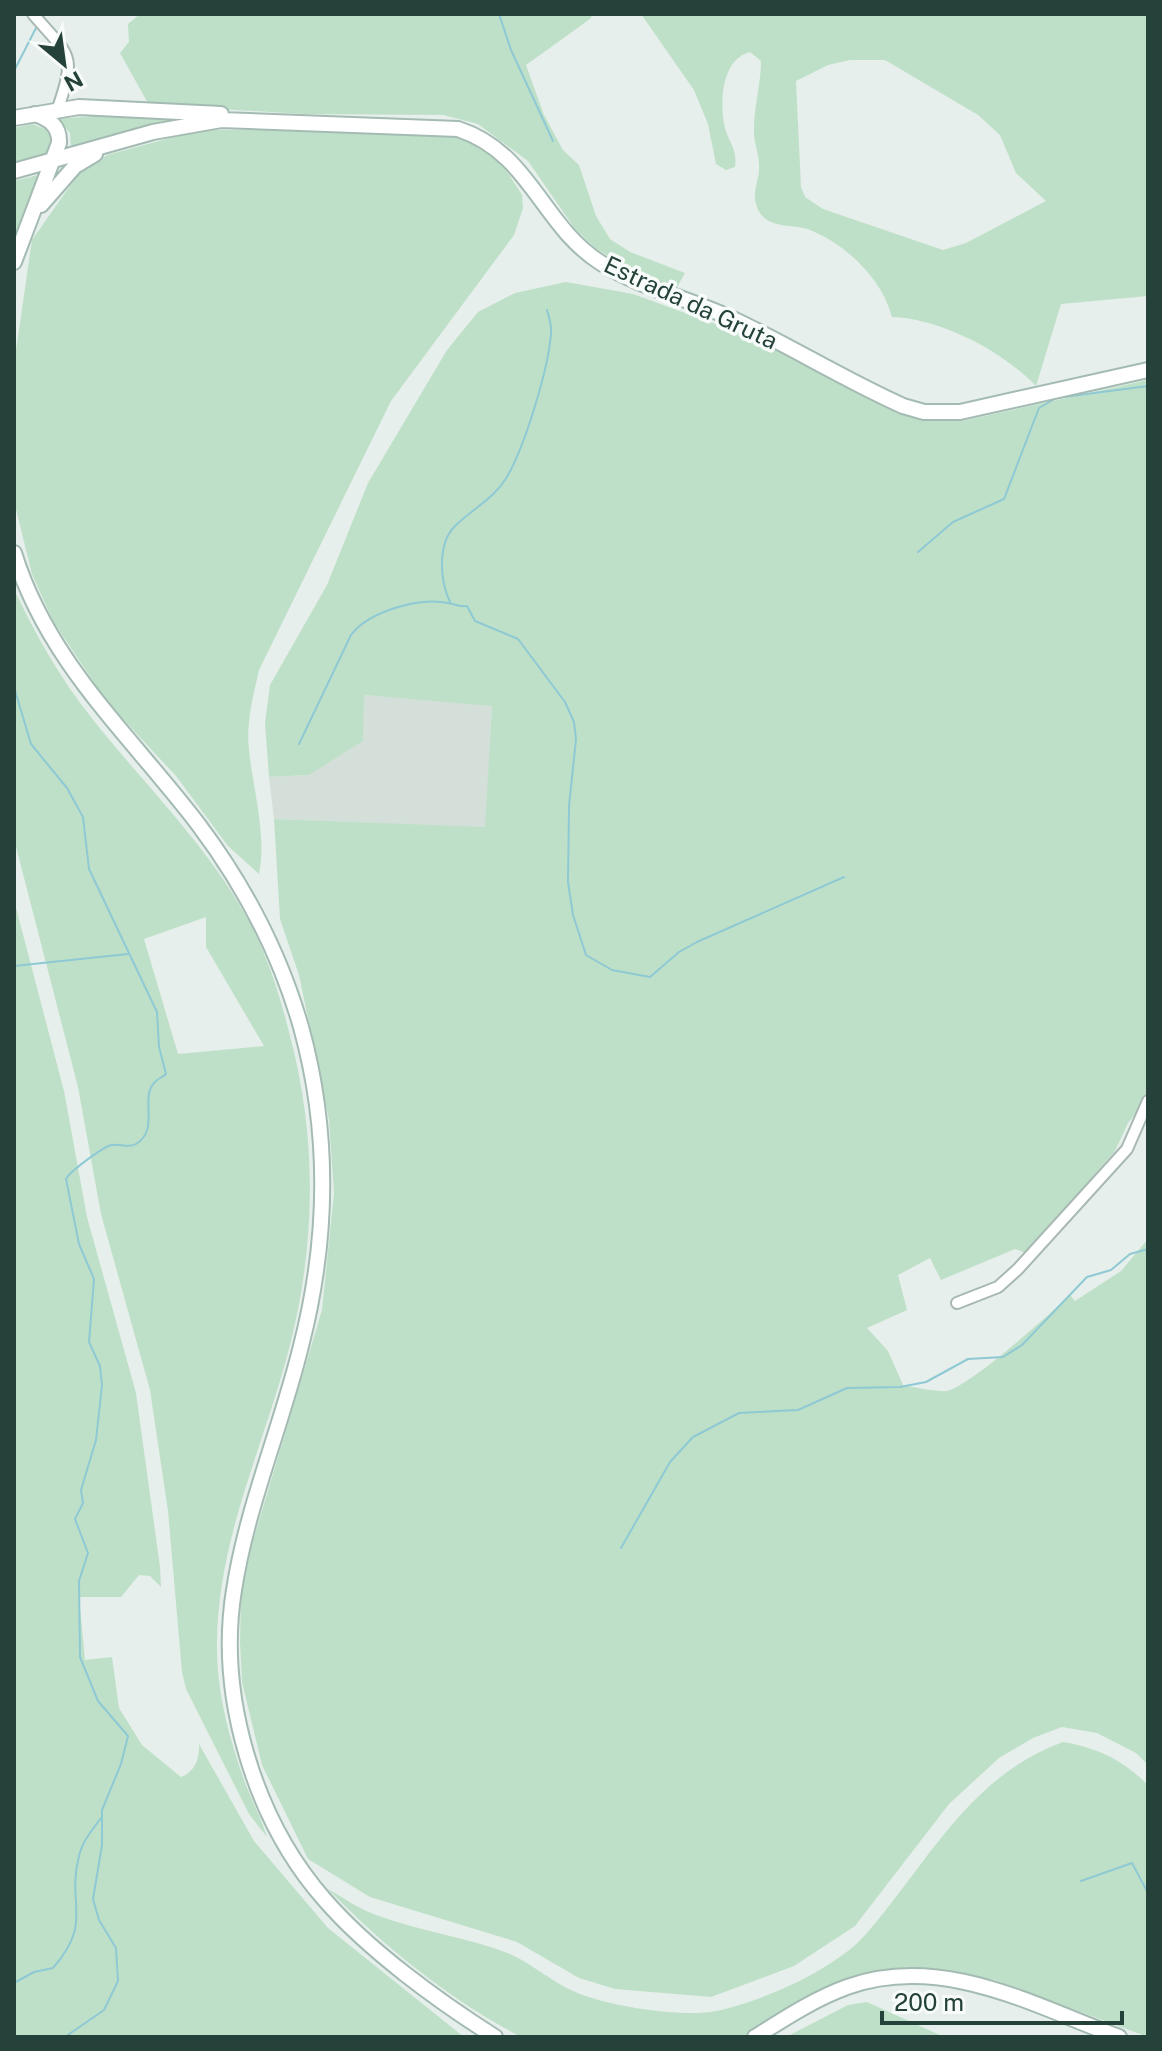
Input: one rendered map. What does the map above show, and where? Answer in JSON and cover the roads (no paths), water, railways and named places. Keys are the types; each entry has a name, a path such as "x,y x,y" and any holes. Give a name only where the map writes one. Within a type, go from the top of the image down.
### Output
{"main road":[{"path":"14,118 58,108 206,112 269,121"},
{"path":"14,262 53,160 59,133 49,120 35,114"},
{"path":"14,171 192,123 269,121"},
{"name":"Estrada da Gruta","path":"269,121 416,125 471,133 492,144 519,167 567,237 601,263 635,281 734,319 862,387 924,412 960,412 1148,370"},
{"path":"28,222 75,166 120,142"},
{"path":"14,553 34,606 84,688 199,825 246,895 275,955 308,1055 320,1134 323,1179 318,1258 301,1347 247,1530 231,1616 232,1683 251,1763 277,1827 302,1871 323,1898 361,1936 495,2037"},
{"path":"755,2037 835,1992 864,1982 913,1976 977,1984 1119,2037"}],"street":[{"path":"33,14 69,59 70,74 58,108"},
{"path":"957,1303 998,1287 1018,1269 1127,1149 1148,1101"}],"waterway":[{"path":"499,14 511,50 553,141"},
{"path":"14,71 36,28"},
{"path":"450,602 442,573 445,543 455,526 500,487 520,450 549,349 551,328 547,310"},
{"path":"918,552 953,522 1004,499 1039,408 1056,398 1148,386"},
{"path":"299,744 351,635 359,626 382,613 410,604 437,602 467,606 475,621 518,639 565,702 574,722 576,739 569,806 568,882 573,915 586,955 612,970 650,977 679,952 697,942 844,877"},
{"path":"14,687 31,744 67,788 83,817 89,869 157,1012 159,1047 166,1074 151,1087 149,1121 143,1138 133,1145 107,1147 66,1179 79,1244 94,1279 89,1342 100,1366 102,1385 96,1440 81,1490 83,1503 75,1519 88,1553 79,1581 80,1657 98,1701 128,1736 121,1764 102,1810 102,1845 93,1899 99,1920 116,1948 118,1981 104,2010 65,2037"},
{"path":"14,966 128,954"},
{"path":"621,1548 670,1462 693,1437 739,1413 798,1410 847,1388 900,1387 926,1382 968,1359 1003,1357 1022,1345 1087,1277 1111,1270 1130,1254 1148,1249"},
{"path":"14,1983 34,1972 53,1968 73,1938 79,1856 101,1818"},
{"path":"1081,1881 1132,1863 1148,1893 1148,1919"}]}
